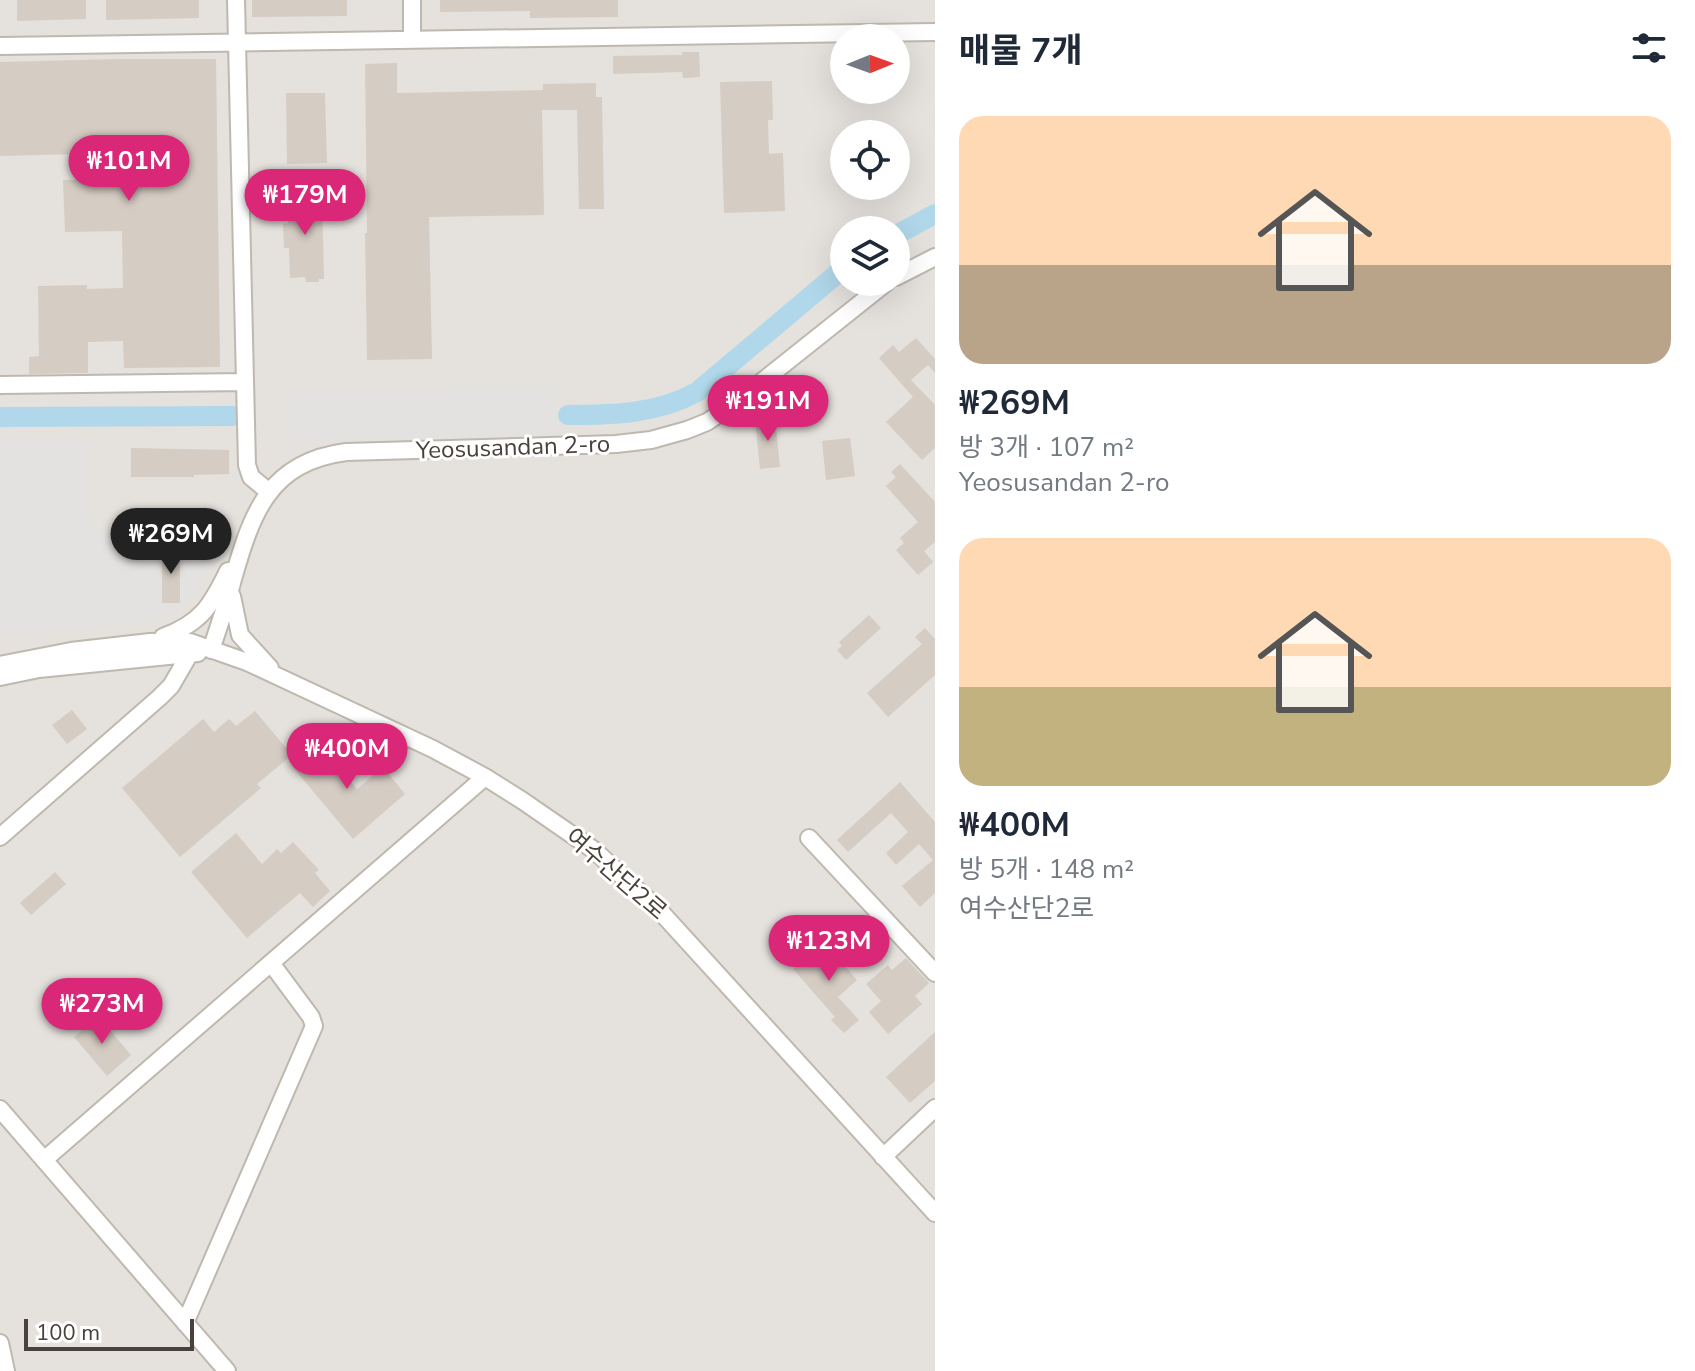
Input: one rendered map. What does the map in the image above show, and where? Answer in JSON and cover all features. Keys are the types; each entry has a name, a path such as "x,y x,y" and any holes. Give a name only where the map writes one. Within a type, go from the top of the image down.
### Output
{"street":[{"path":"236,0 248,471 269,492"},
{"path":"412,0 412,40"},
{"path":"0,46 935,32"},
{"path":"910,270 935,257"},
{"name":"Yeosusandan 2-ro","path":"211,650 256,513 269,492 309,460 334,453 616,444 687,430 707,422 735,403 869,296"},
{"path":"0,385 245,382"},
{"path":"0,665 71,651 150,642 186,628 215,599 234,557 243,546"},
{"path":"231,587 240,635 284,679"},
{"name":"여수산단2로","path":"150,642 190,642 238,658 433,749 485,777 570,832 659,910 935,1213"},
{"path":"0,677 85,663 189,655 211,650"},
{"path":"0,837 160,697 171,686 189,655"},
{"path":"44,1160 485,777"},
{"path":"809,838 935,973"},
{"path":"185,1323 314,1026 311,1017 271,963"},
{"path":"883,1157 935,1108"},
{"path":"0,1109 227,1371"},
{"path":"0,1343 6,1371"}],"shaded area":[{"path":"0,0 935,0 935,1371 0,1371"},
{"path":"562,386 563,437 290,442 289,391"},
{"path":"90,438 91,532 206,533 216,539 215,559 194,595 165,615 145,621 0,635 0,439"}],"building":[{"path":"17,0 86,0 86,19 17,21"},
{"path":"106,0 199,0 199,18 106,20"},
{"path":"252,0 347,0 347,16 252,17"},
{"path":"440,0 618,0 618,17 530,18 530,11 440,12"},
{"path":"682,52 699,52 700,77 683,78 682,72 613,74 613,56 682,55"},
{"path":"216,59 220,367 124,368 123,341 88,342 88,373 29,374 29,357 39,356 38,286 123,288 122,231 65,232 63,180 121,179 121,153 0,156 0,62"},
{"path":"397,63 397,93 543,90 543,84 596,83 596,97 602,97 604,209 579,209 577,110 542,110 544,215 429,217 432,359 367,360 365,64"},
{"path":"772,81 773,120 768,120 769,154 783,153 785,211 724,213 720,82"},
{"path":"286,93 325,93 327,163 287,164"},
{"path":"322,194 324,279 306,282 305,277 290,278 289,248 284,248 283,224 288,223 287,195"},
{"path":"916,338 935,359 935,373 928,365 911,380 935,405 935,448 922,460 886,422 913,397 879,358 893,345 899,352"},
{"path":"779,418 780,427 776,428 780,467 760,469 755,420"},
{"path":"850,438 855,476 826,480 822,441"},
{"path":"131,448 229,450 229,474 131,477"},
{"path":"900,464 935,502 935,542 924,551 933,562 918,575 896,550 904,543 900,538 918,522 886,486 896,477 891,472"},
{"path":"162,549 180,549 180,603 162,603"},
{"path":"869,615 881,628 846,660 837,650 842,646 839,642"},
{"path":"925,628 935,639 935,675 888,717 867,693 922,644 915,637"},
{"path":"72,710 87,729 67,744 52,725"},
{"path":"255,711 292,755 257,784 261,788 180,857 122,788 203,719 214,732 229,719 236,726"},
{"path":"318,743 357,789 383,767 405,794 353,839 291,765"},
{"path":"900,782 935,822 935,893 920,907 902,886 933,860 919,844 896,865 886,853 908,832 891,813 848,852 837,840"},
{"path":"236,833 262,864 277,849 281,853 293,842 319,870 315,873 330,891 313,907 300,893 247,938 191,872"},
{"path":"55,872 66,884 31,915 20,903"},
{"path":"824,942 857,980 838,997 859,1020 844,1033 831,1020 835,1017 793,969"},
{"path":"906,958 929,983 915,996 922,1004 888,1034 869,1012 881,1001 866,984 888,965 892,970"},
{"path":"98,1016 131,1055 107,1076 74,1037"},
{"path":"935,1032 935,1081 910,1103 886,1077"}],"waterway":[{"path":"910,227 935,214"},
{"path":"568,415 618,414 650,409 697,392 830,280"},
{"path":"0,417 233,416"}]}
